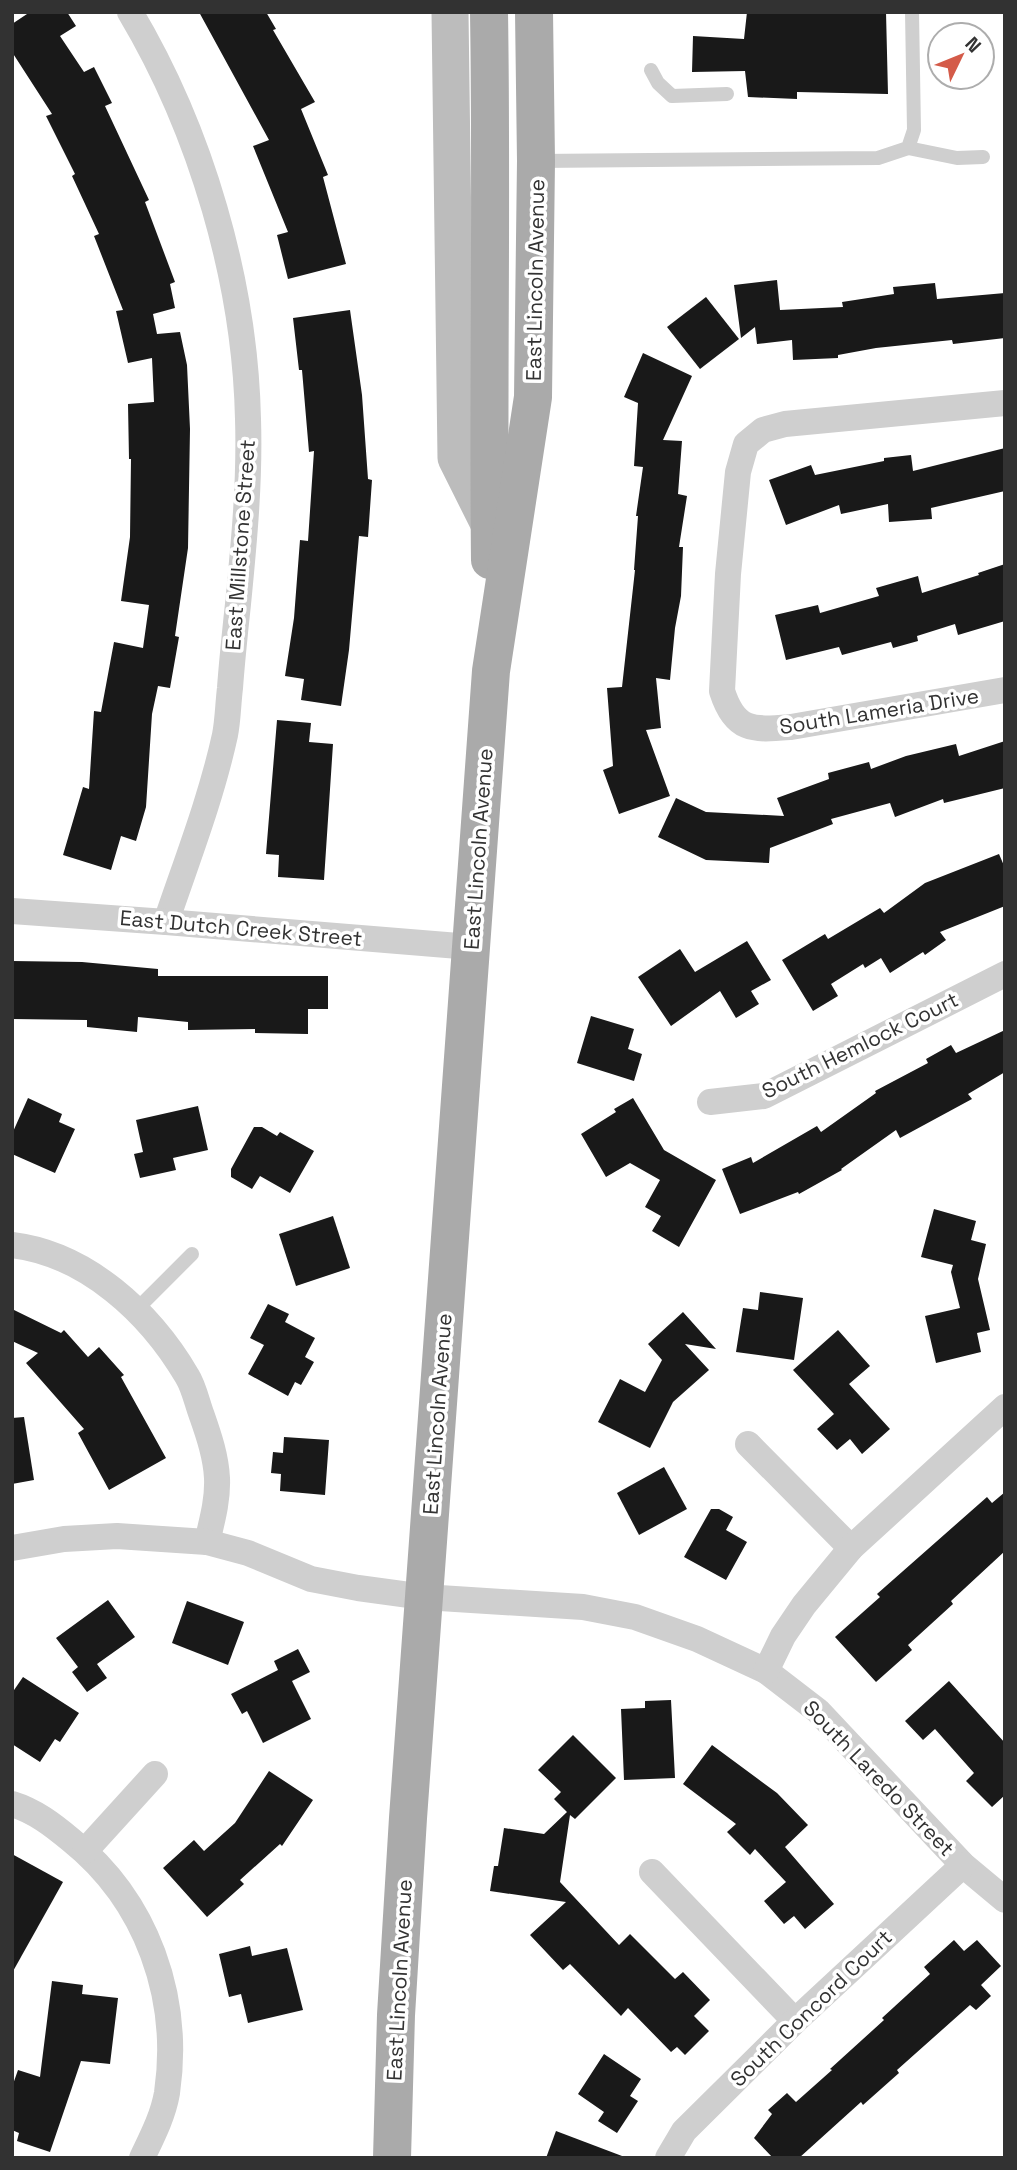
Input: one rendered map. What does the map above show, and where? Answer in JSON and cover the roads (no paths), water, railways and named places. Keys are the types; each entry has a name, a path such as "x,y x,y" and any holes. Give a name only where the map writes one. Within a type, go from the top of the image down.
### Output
{"main road":[{"path":"450,12 456,458 490,526"},
{"name":"East Lincoln Avenue","path":"392,2158 396,2015 491,671 488,388 491,126 489,12"},
{"path":"496,12 510,46 512,147 520,160 536,161"},
{"name":"East Lincoln Avenue","path":"491,671 533,397 536,161 534,12"}],"street":[{"name":"East Millstone Street","path":"130,12 173,95 202,172 223,244 241,332 248,418 247,508 226,732 214,781 166,922"},
{"name":"South Lameria Drive","path":"1005,403 785,425 763,430 746,444 738,472 728,574 722,691 728,709 740,721 759,730 791,727 1005,690"},
{"name":"East Dutch Creek Street","path":"12,911 471,947"},
{"name":"South Hemlock Court","path":"710,1102 764,1096 1005,974"},
{"path":"12,1244 55,1255 83,1269 115,1291 144,1318 188,1377 212,1444 217,1478 216,1506 206,1542"},
{"path":"766,1671 783,1636 804,1605 851,1548 1005,1407"},
{"path":"748,1444 851,1548"},
{"name":"South Laredo Street","path":"12,1548 64,1539 117,1536 206,1542 248,1552 311,1578 358,1588 424,1597 583,1607 635,1616 697,1639 766,1671 818,1711 964,1865 1005,1900"},
{"path":"85,1851 155,1774"},
{"path":"12,1804 27,1809 54,1826 85,1851 116,1884 141,1922 157,1961 167,2009 170,2049 167,2094 158,2126 142,2158"},
{"name":"South Concord Court","path":"667,2158 684,2131 795,2021 964,1865"},
{"path":"652,1872 795,2021"}],"lane":[{"path":"908,148 914,130 912,12"},
{"path":"651,70 658,83 672,96 727,94"},
{"path":"536,161 878,159 908,148 957,158 983,158"},
{"path":"136,1310 192,1254"}]}
